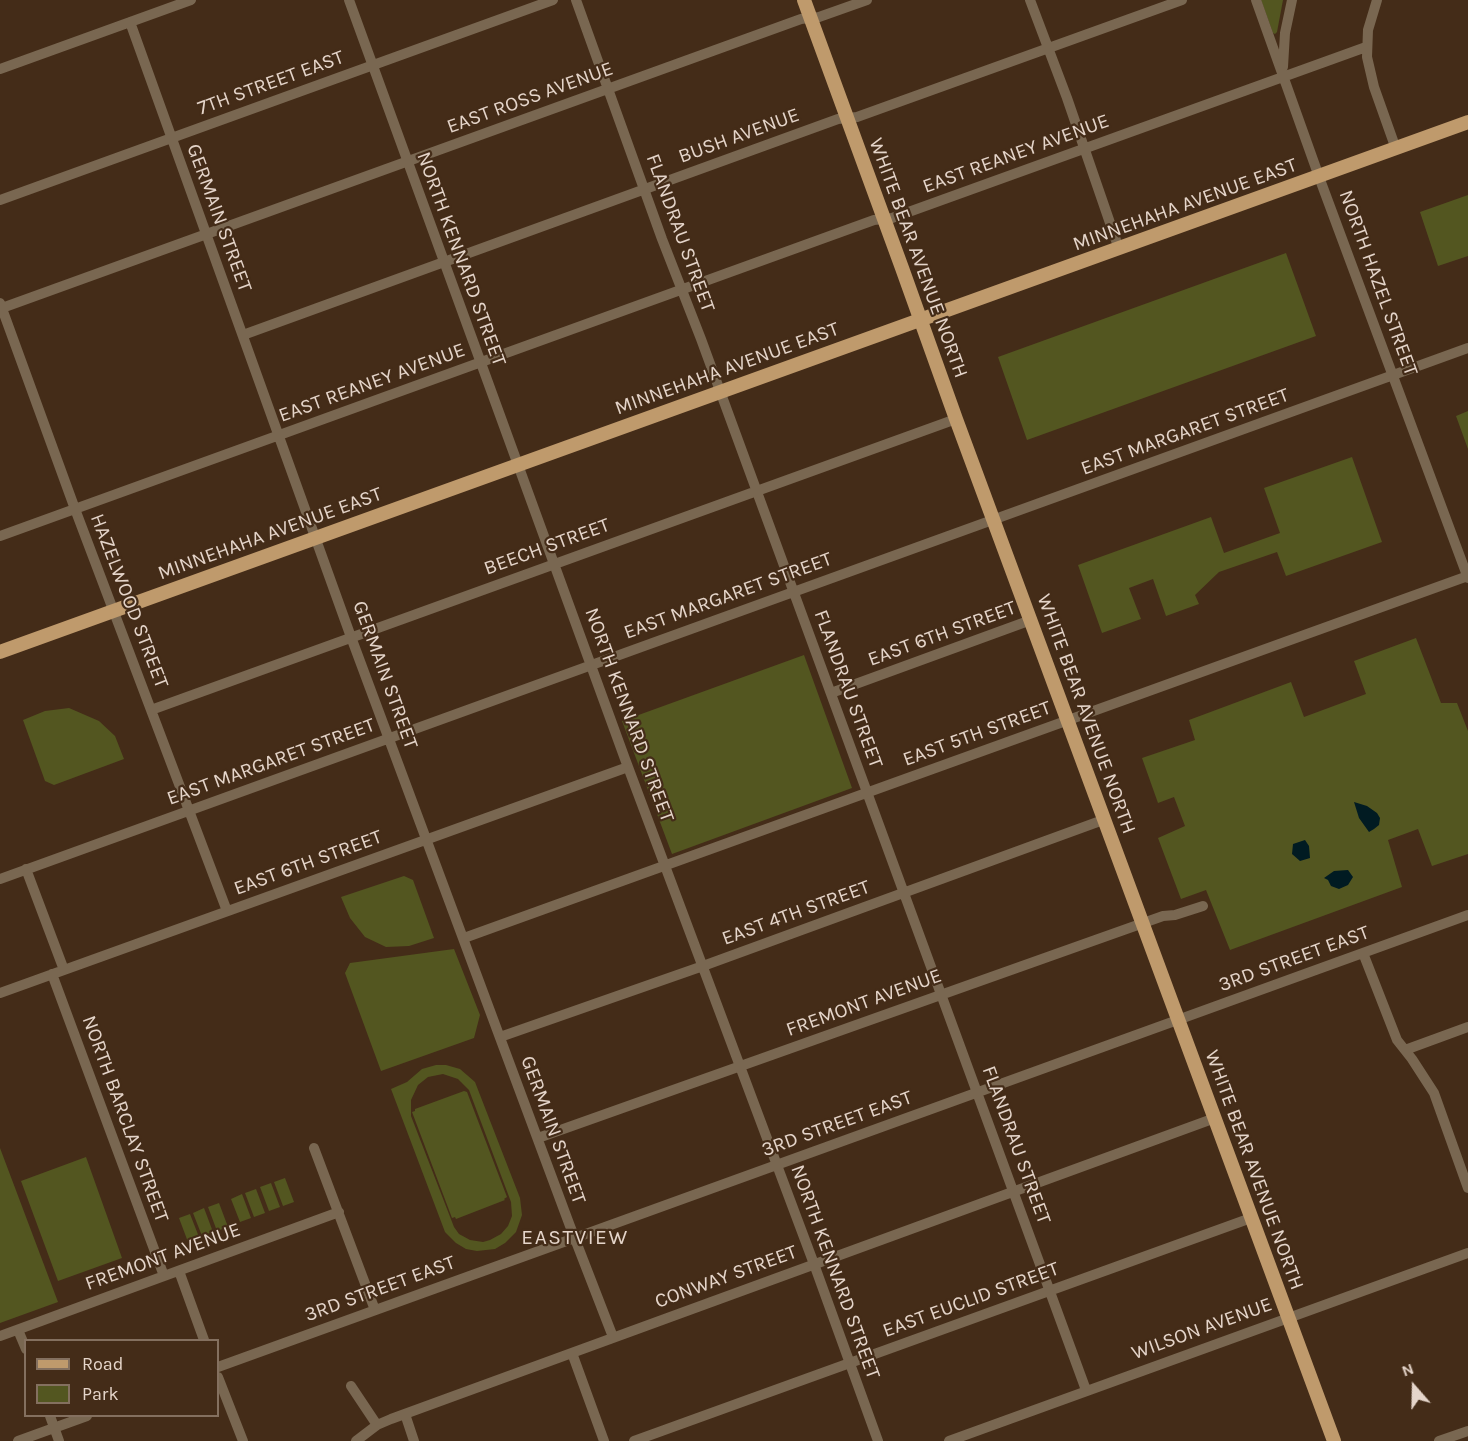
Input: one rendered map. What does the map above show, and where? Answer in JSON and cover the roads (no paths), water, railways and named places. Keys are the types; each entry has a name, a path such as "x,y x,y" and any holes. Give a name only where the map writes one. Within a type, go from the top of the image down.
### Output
{"main road":[{"name":"WHITE BEAR AVENUE NORTH","path":"804,0 1103,820 1334,1441"},
{"name":"MINNEHAHA AVENUE EAST","path":"0,652 1468,123"}],"street":[{"path":"0,69 191,0"},
{"name":"NORTH KENNARD STREET","path":"349,0 517,466 878,1441"},
{"name":"7TH STREET EAST","path":"0,200 554,0"},
{"name":"FLANDRAU STREET","path":"576,0 1086,1390"},
{"name":"EAST ROSS AVENUE","path":"1,305 206,234 801,19 819,17 867,0"},
{"path":"1030,0 1119,249"},
{"name":"BUSH AVENUE","path":"243,335 838,119 857,117 1182,0"},
{"name":"NORTH HAZEL STREET","path":"1256,0 1319,177 1468,577"},
{"path":"1284,76 1285,33 1292,0"},
{"path":"1377,0 1372,13 1366,47 1374,87 1396,149"},
{"name":"GERMAIN STREET","path":"130,22 351,637 613,1337"},
{"name":"EAST REANEY AVENUE","path":"0,536 873,220 892,218 1366,47"},
{"name":"HAZELWOOD STREET","path":"1,305 75,509 227,911"},
{"name":"EAST MARGARET STREET","path":"0,879 1468,348"},
{"name":"BEECH STREET","path":"151,710 956,419"},
{"name":"EAST 5TH STREET","path":"464,938 1468,577"},
{"name":"EAST 6TH STREET","path":"831,693 1031,620"},
{"name":"EAST 6TH STREET","path":"0,993 628,767"},
{"name":"EAST 4TH STREET","path":"500,1037 703,966 1103,820"},
{"path":"26,869 64,970"},
{"name":"FREMONT AVENUE","path":"538,1138 1142,923 1203,906"},
{"name":"3RD STREET EAST","path":"219,1367 1468,915"},
{"path":"1363,953 1397,1040 1434,1093 1468,1188"},
{"name":"NORTH BARCLAY STREET","path":"52,974 164,1276"},
{"path":"1405,1050 1468,1027"},
{"name":"CONWAY STREET","path":"356,1441 377,1425 405,1414 1215,1118"},
{"path":"314,1148 375,1310"},
{"name":"FREMONT AVENUE","path":"0,1336 339,1212"},
{"name":"EAST EUCLID STREET","path":"634,1441 1251,1218"},
{"name":"WILSON AVENUE","path":"949,1441 1468,1253"},
{"path":"179,1271 203,1339"},
{"path":"18,1330 24,1344"},
{"path":"572,1353 604,1441"},
{"path":"219,1380 243,1441"},
{"path":"351,1386 377,1425"},
{"path":"405,1414 414,1441"},
{"path":"50,1417 59,1441"},
{"path":"18,1441 84,1417"},
{"path":"1439,1441 1468,1431"}],"water":[{"path":"1354,802 1367,806 1377,813 1380,818 1379,825 1369,832 1359,818"},
{"path":"1305,840 1309,846 1310,858 1300,861 1292,854 1293,844"},
{"path":"1348,870 1353,877 1348,885 1339,889 1331,886 1324,878 1334,871"}],"district":[{"name":"EASTVIEW","path":"575,1238"}]}
